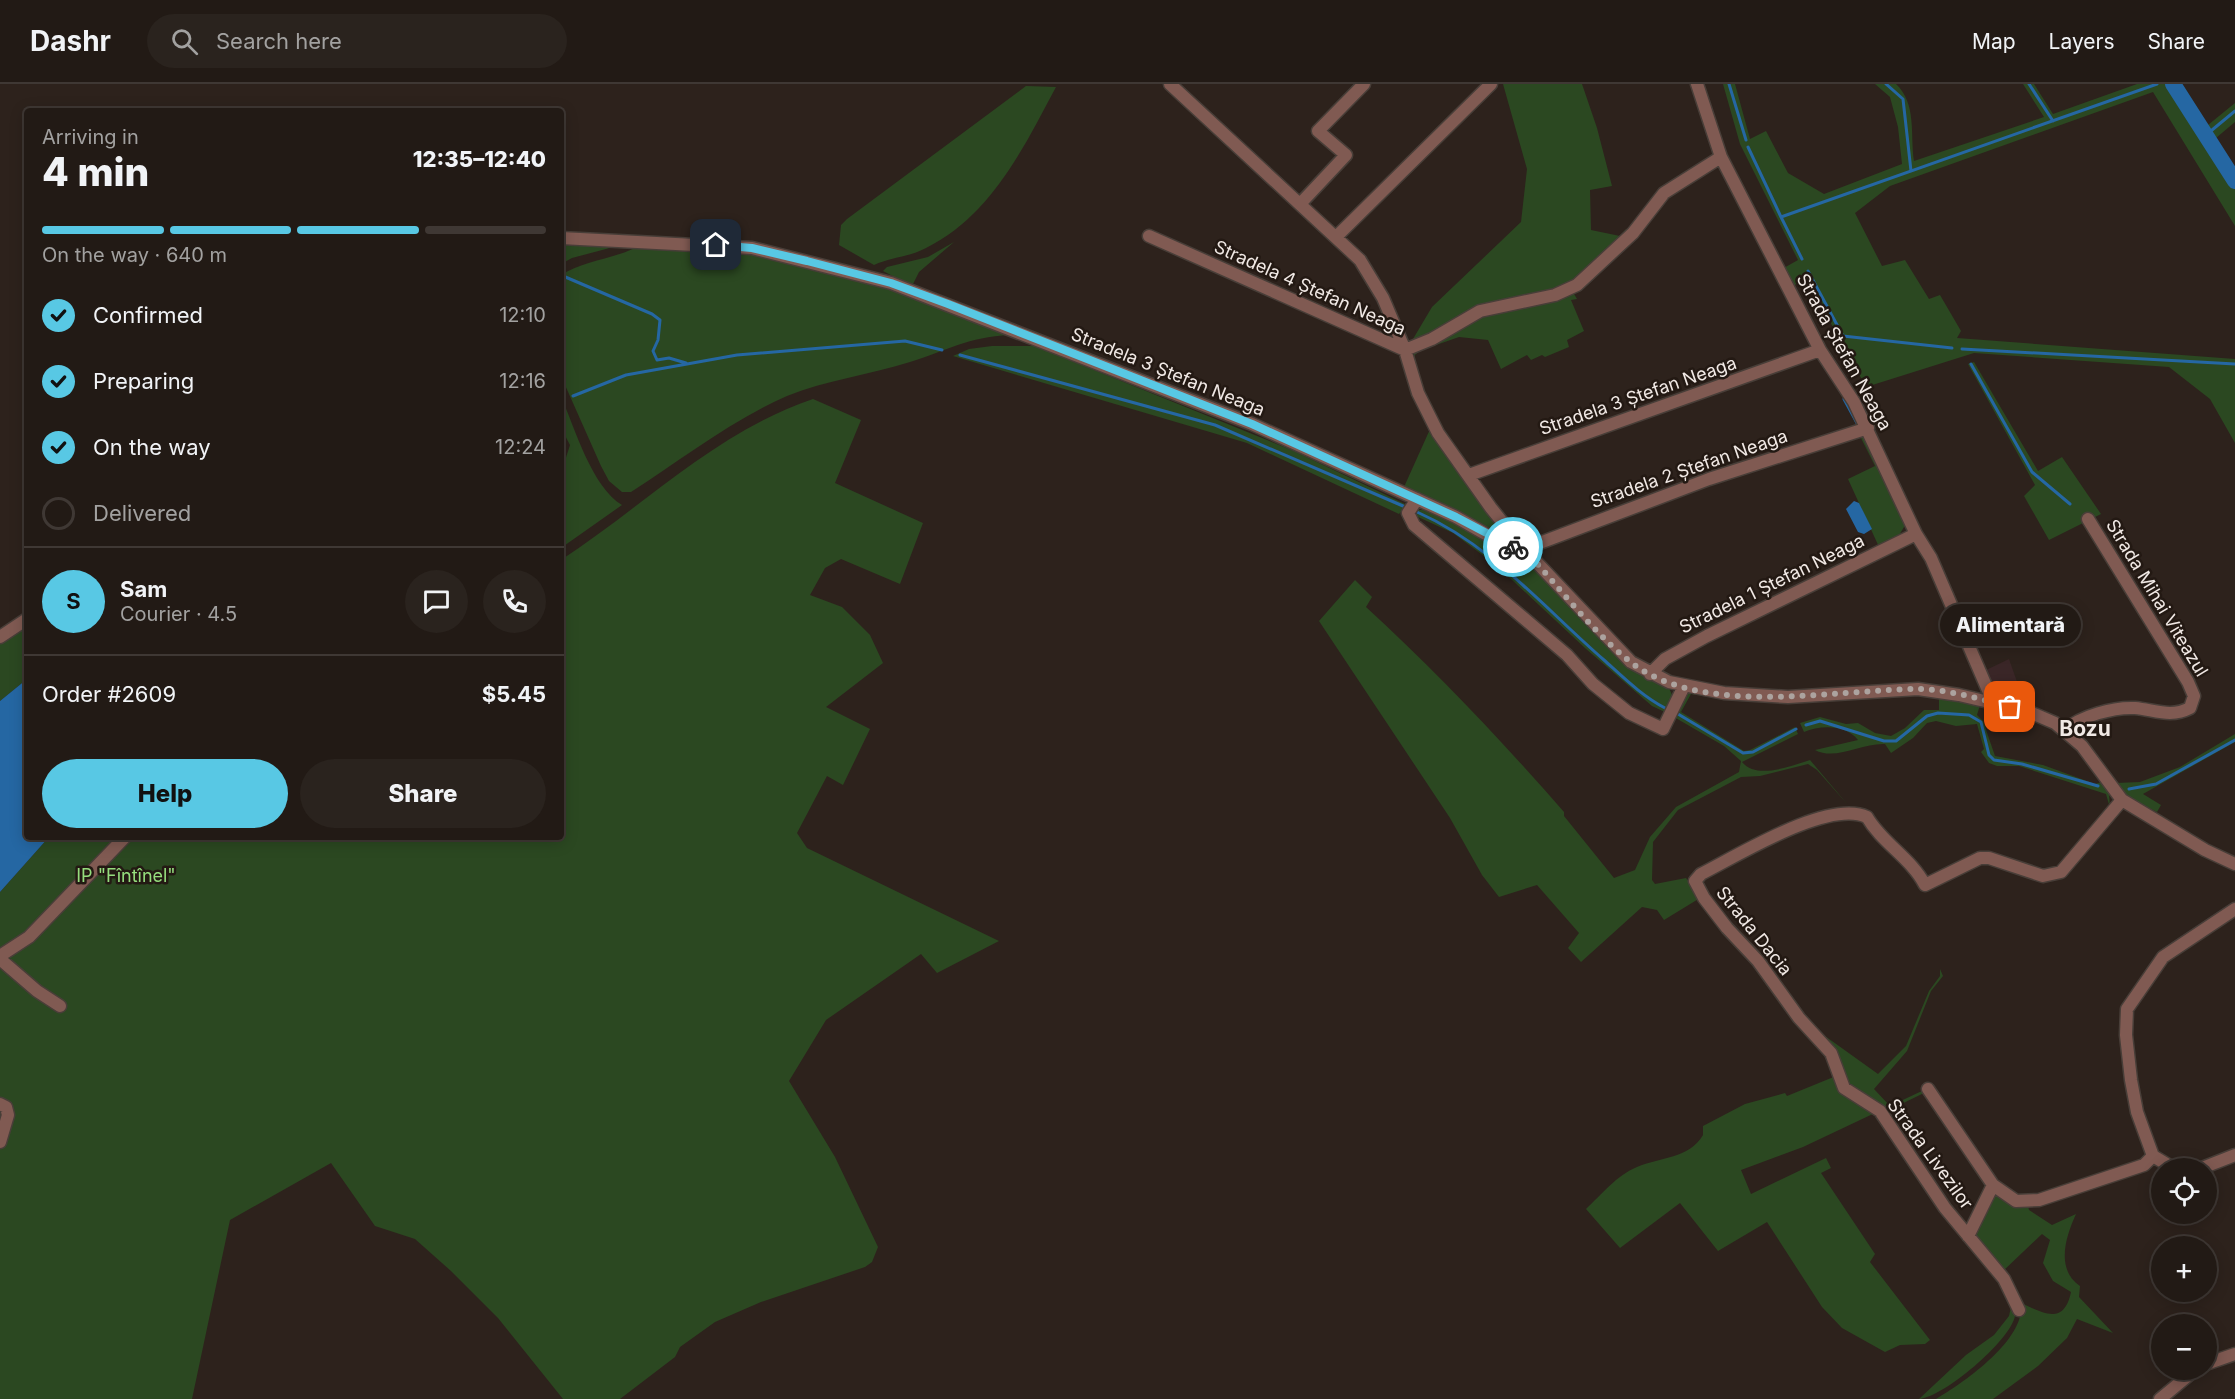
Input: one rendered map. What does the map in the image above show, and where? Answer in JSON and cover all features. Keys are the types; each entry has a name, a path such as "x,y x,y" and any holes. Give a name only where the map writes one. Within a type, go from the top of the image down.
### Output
{"street":[{"path":"1170,84 1337,237 1372,276 1405,350 1429,416 1469,475 1524,549 1616,649 1650,674 1684,686 1724,693 1788,697 1918,689 1993,702 2043,717 2065,730 2082,746 2122,800 2205,850 2235,864"},
{"path":"1300,204 1346,155 1318,131 1364,84"},
{"path":"1337,237 1491,84"},
{"name":"Strada Ștefan Neaga","path":"1697,84 1721,157 1820,350 1868,428 1916,534 1930,558 1993,702"},
{"name":"Stradela 4 Ștefan Neaga","path":"1149,236 1405,350 1432,339 1480,311 1556,295 1577,285 1633,233 1664,193 1721,157"},
{"name":"Stradela 3 Ștefan Neaga","path":"564,238 752,248 891,283 1252,424 1456,517 1503,544 1524,549"},
{"name":"Stradela 3 Ștefan Neaga","path":"1469,475 1820,350"},
{"name":"Stradela 2 Ștefan Neaga","path":"1524,549 1709,479 1868,428"},
{"path":"1417,499 1408,513 1408,518 1420,531 1567,655 1593,684 1629,713 1663,729 1684,686"},
{"name":"Strada Mihai Viteazul","path":"2065,730 2082,719 2125,709 2163,714 2182,712 2190,708 2194,696 2188,682 2088,519"},
{"name":"Stradela 1 Ștefan Neaga","path":"1650,674 1665,658 1916,534"},
{"path":"0,637 24,621"},
{"name":"Strada Dacia","path":"1860,1098 1844,1088 1838,1066 1831,1053 1799,1018 1758,961 1704,898 1696,886 1697,877 1775,834 1850,812 1867,817 1873,828 1919,873 1925,885 1980,858 1998,860 2036,875 2052,876 2066,866 2122,800"},
{"path":"60,1006 37,991 0,957 29,937 122,840"},
{"path":"2156,1158 2153,1156 2138,1112 2131,1080 2126,1035 2127,1009 2163,957 2235,909"},
{"path":"1928,1089 1993,1185 2016,1201 2039,1200 2144,1165 2153,1156"},
{"name":"Strada Livezilor","path":"1860,1098 1880,1111 1917,1169 2004,1279 2019,1310"},
{"path":"0,1104 6,1107 8,1115 0,1142"},
{"path":"2217,1162 2235,1155"},
{"name":"Strada Livezilor","path":"1968,1236 1993,1185"},
{"path":"2217,1360 2235,1354"},
{"path":"2160,1399 2183,1380"}],"shaded area":[{"path":"2009,659 2026,705 1994,694 1984,671"}],"green space":[{"path":"1503,84 1582,84 1597,128 1612,186 1590,190 1591,230 1620,236 1626,229 1625,235 1571,285 1506,301 1431,337 1414,342 1413,339 1432,307 1521,222 1527,169"},
{"path":"1723,84 1735,84 1750,139 1766,131 1788,173 1824,194 1902,164 1898,127 1890,97 1875,84 1896,84 1903,92 1910,110 1914,161 2044,117 2023,84 2034,84 2053,114 2137,84 2182,84 2208,125 2235,103 2235,122 2216,138 2235,168 2235,226 2153,92 1890,186 1855,213 1882,266 1905,260 1929,299 1940,295 1961,331 1957,338 2235,359 2235,443 2210,399 2169,367 1974,353 1866,387 1807,280 1792,286 1782,269 1798,260 1740,144"},
{"path":"1026,86 1056,87 1018,156 987,199 969,218 926,248 874,265 839,245 841,225 847,219"},
{"path":"954,242 919,272 912,286 883,271 887,267 928,257"},
{"path":"564,243 621,245 572,258 564,262"},
{"path":"635,248 753,253 908,294 1010,335 970,341 910,362 787,396 727,428 631,492 622,492 609,481 601,466 564,383 564,273 579,266"},
{"path":"1574,294 1577,299 1571,300 1584,331 1567,340 1569,347 1545,357 1542,355 1531,360 1527,355 1501,369 1488,340 1459,337 1419,351 1413,357 1416,349 1466,320"},
{"path":"992,346 1035,346 1294,451 1407,505 1399,514 1247,443 953,356 969,349"},
{"path":"1974,362 2038,471 2062,457 2101,514 2049,540 2024,496 2035,485 1968,364"},
{"name":"IP \"Fîntînel\"","path":"813,399 861,420 835,483 923,523 900,584 841,559 825,568 810,595 842,607 870,635 883,663 826,707 870,729 843,785 827,776 797,833 807,848 999,941 937,973 921,954 826,1020 789,1081 835,1157 878,1247 872,1262 865,1267 761,1302 715,1322 680,1347 675,1357 620,1399 563,1399 498,1318 451,1271 415,1239 375,1226 331,1163 230,1220 192,1399 0,1399 0,892 46,840 564,840 564,558 713,450 778,413"},
{"path":"564,403 593,471 611,497 622,505 564,546 564,464 570,445 564,434"},
{"path":"1431,427 1511,540 1498,538 1451,507 1404,487"},
{"path":"1863,433 1907,522 1898,537 1879,547 1848,479 1875,466 1860,436"},
{"path":"1418,510 1457,524 1501,549 1524,555 1592,630 1630,666 1668,686 1673,697 1667,713 1652,706 1585,648 1496,565 1453,533 1416,516"},
{"path":"1355,580 1372,597 1366,607 1443,681 1516,759 1564,812 1564,816 1614,878 1635,870 1650,837 1676,807 1739,772 1741,761 1724,746 1674,717 1690,691 1740,698 1741,701 1691,694 1681,712 1744,751 1795,727 1798,734 1742,762 1748,767 1765,771 1810,760 1848,805 1817,770 1808,764 1760,776 1741,777 1678,810 1653,842 1652,880 1655,884 1686,878 1700,898 1664,920 1657,910 1642,907 1581,962 1568,948 1579,933 1537,885 1499,897 1482,875 1450,818 1319,621"},
{"path":"24,627 24,681 0,701 0,643"},
{"path":"1939,697 1980,705 1977,715 1983,721 1995,756 2043,765 2095,784 2102,782 2109,793 2110,808 2106,794 2019,766 1997,766 1989,763 1981,752 1984,749 1977,724 1956,726 1936,721 1927,723 1913,738 1891,753 1885,744 1876,744 1831,754 1815,750 1858,740 1847,731 1832,727 1804,732 1800,723 1820,717 1846,724 1858,723 1875,733 1891,736 1905,728 1924,710 1939,710"},
{"path":"2235,734 2235,742 2143,794 2161,805 2157,812 2125,796 2116,783 2140,782 2180,767"},
{"path":"1940,969 1943,976 1931,991 1907,1051 1874,1089 1890,1106 1924,1090 1926,1092 1885,1112 1851,1091 1818,1031 1878,1074 1906,1046 1929,991 1940,976"},
{"path":"1836,1076 1877,1112 1803,1147 1741,1170 1751,1194 1826,1158 1831,1168 1821,1173 1875,1254 1870,1262 1930,1340 1925,1344 1900,1345 1885,1352 1842,1328 1822,1307 1767,1222 1718,1251 1680,1203 1620,1248 1586,1209 1623,1175 1646,1164 1690,1149 1703,1135 1703,1126 1745,1104 1785,1093 1787,1096"},
{"path":"1996,1193 2020,1208 2028,1206 2029,1210 2052,1225 2076,1214 2066,1242 2067,1271 2080,1286 2079,1297 2113,1333 2077,1319 2067,1338 2038,1366 1993,1399 1936,1399 1991,1359 2014,1331 2020,1317 2021,1303 2052,1314 2058,1313 2068,1303 2071,1292 2053,1281 2043,1263 2050,1240 2042,1234 2002,1272 1971,1235 1984,1205"},
{"path":"1987,1265 2002,1280 2014,1303 2015,1316 2010,1327 1989,1353 1959,1378 1944,1389 1919,1399 1966,1355 1994,1335 2009,1316 2011,1307 2007,1293"}],"water":[{"path":"1854,501 1859,503 1872,529 1864,534 1858,532 1846,509"},
{"path":"24,681 24,840 46,840 0,892 0,701"}],"waterway":[{"path":"1729,84 1746,140"},
{"path":"1886,84 1903,99 1911,171"},
{"path":"2029,84 2053,121"},
{"path":"1748,147 1781,217 2157,84"},
{"path":"2173,84 2235,181"},
{"path":"2206,135 2235,111"},
{"path":"1781,217 1802,259"},
{"path":"1808,271 1843,336 1952,348"},
{"path":"564,276 652,314 660,320 658,340 653,351 657,360 669,358 686,363"},
{"path":"573,396 626,375 737,355 905,341 942,350"},
{"path":"1962,349 2235,364"},
{"path":"960,355 1215,425 1403,506"},
{"path":"1971,364 2032,472 2070,504"},
{"path":"1844,399 1857,423"},
{"path":"1417,512 1444,526 1493,559 1626,679 1648,698 1665,708"},
{"path":"1806,725 1820,721 1884,741 1896,741 1927,716 1938,713 1969,715 1981,722 1989,755 1994,760 2022,764 2098,786"},
{"path":"1678,714 1743,753 1753,752 1796,729"},
{"path":"2129,789 2156,784 2235,740"}],"way so far":[{"path":"1513,547 1524,549 1616,649 1631,662 1669,682 1750,696 1788,697 1918,689 1959,695 2010,707"}],"place":[{"name":"Alimentară","path":"2010,707"}],"district":[{"name":"Bozu","path":"2085,729"}],"route":[{"path":"716,245 752,248 807,261 891,283 948,304 1252,424 1456,517 1503,544 1513,547"}]}
